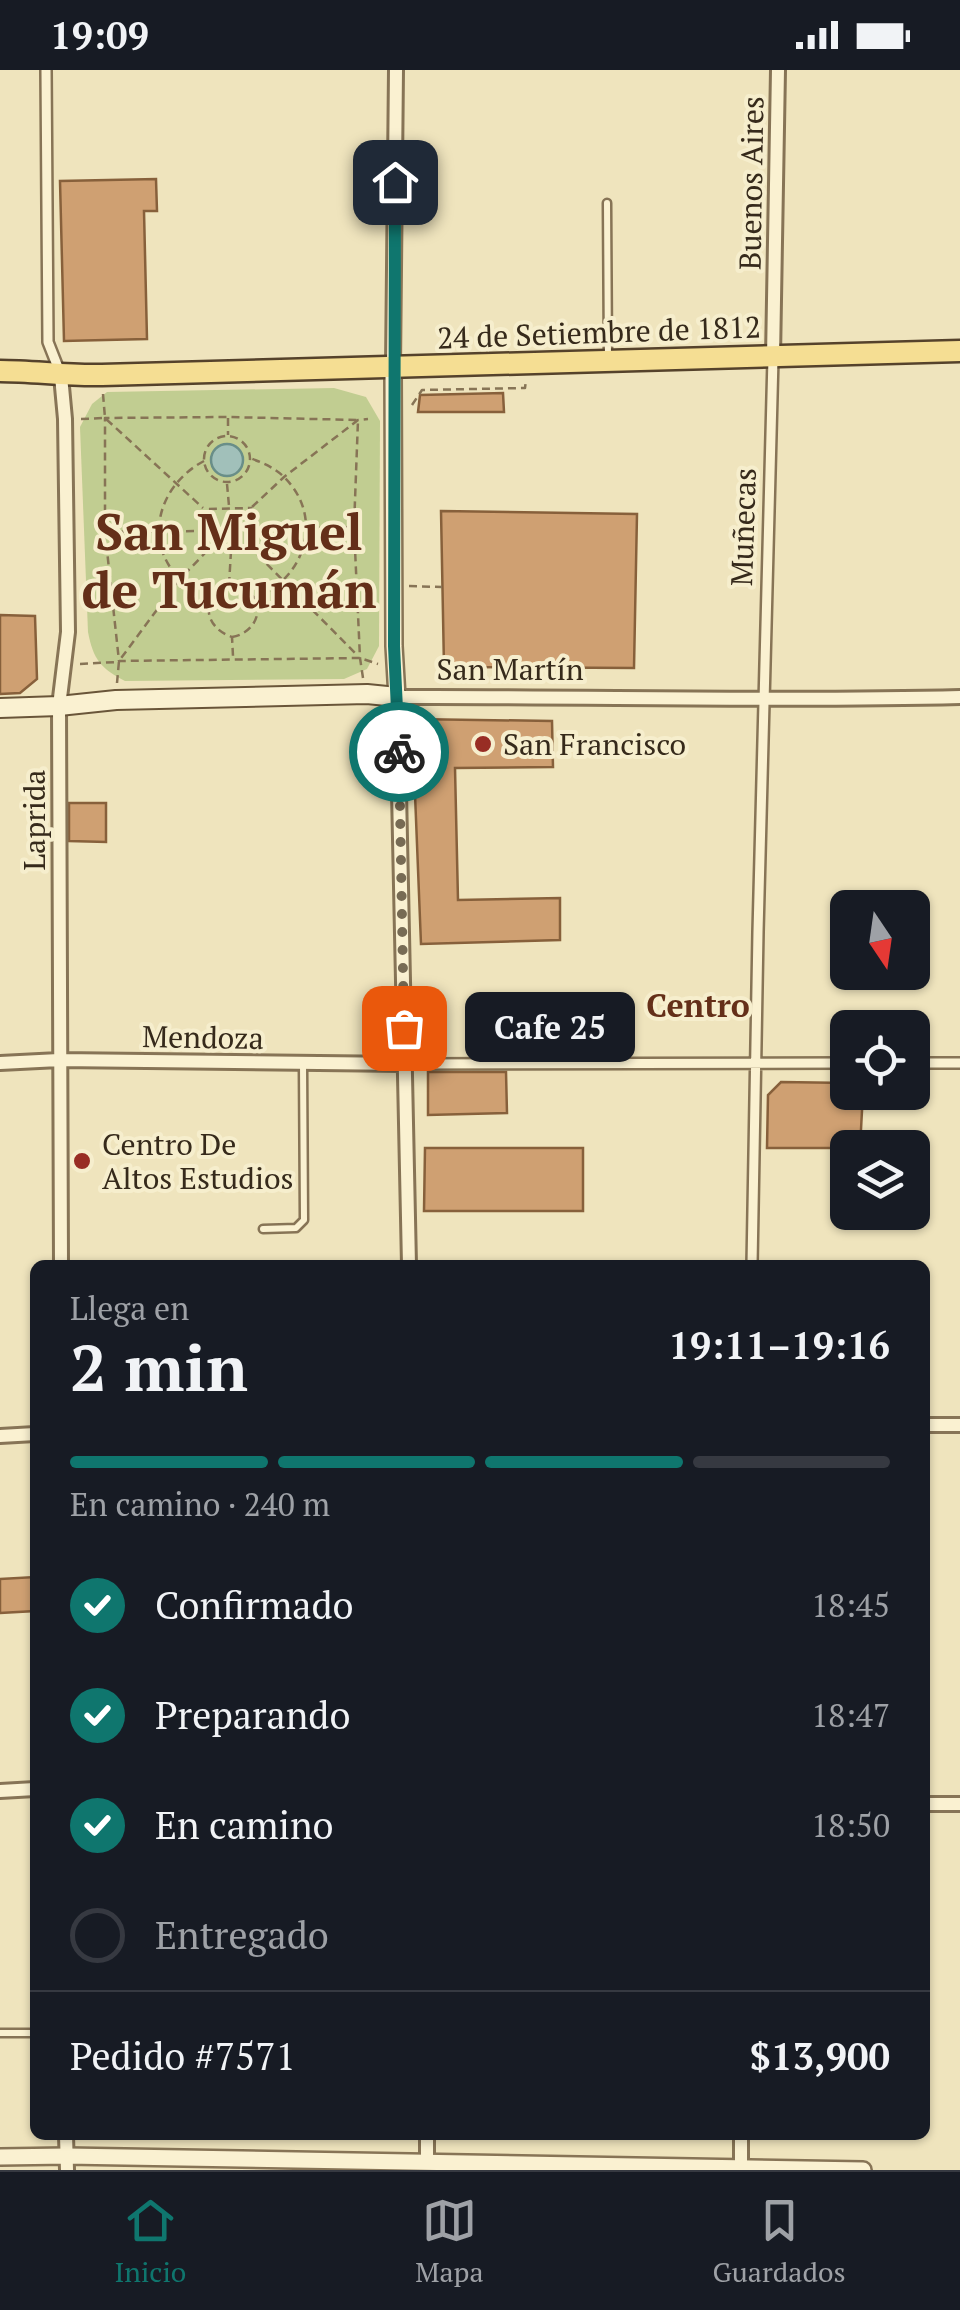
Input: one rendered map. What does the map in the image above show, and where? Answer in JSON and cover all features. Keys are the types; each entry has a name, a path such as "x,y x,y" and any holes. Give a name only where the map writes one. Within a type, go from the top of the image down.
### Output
{"main road":[{"name":"24 de Setiembre de 1812","path":"0,372 61,376 960,350"},
{"name":"San Martín","path":"0,708 116,700 366,694 397,697"}],"street":[{"path":"46,70 48,342 61,376"},
{"path":"396,70 394,586 409,1260"},
{"name":"Buenos Aires","path":"773,357 778,70"},
{"name":"Muñecas","path":"752,1260 773,357"},
{"name":"Laprida","path":"61,376 68,632 59,706 61,1260"},
{"name":"San Martín","path":"397,697 960,697"},
{"name":"Mendoza","path":"0,1064 59,1060 405,1064"},
{"path":"930,1063 960,1062"},
{"path":"405,1064 830,1063"},
{"path":"930,1425 960,1425"},
{"path":"0,1436 30,1434"},
{"path":"0,1791 30,1789"},
{"path":"930,1804 960,1804"},
{"path":"427,2140 427,2166"},
{"path":"741,2140 741,2170"},
{"path":"0,2158 67,2163 863,2170"}],"lane":[{"path":"607,203 608,361"},
{"path":"264,1229 296,1228 304,1220 304,1063"},
{"path":"0,2033 30,2033"}],"path":[{"path":"412,405 422,390 525,388 528,362"},
{"path":"228,417 228,436"},
{"path":"105,418 205,510 207,550 179,580 119,662"},
{"path":"105,418 106,532 119,662 116,700"},
{"path":"65,419 368,419"},
{"path":"205,510 251,508 358,420"},
{"path":"358,420 354,527 360,658 366,694"},
{"path":"228,436 242,442 250,458 242,477 227,482 213,478 204,462 208,446 228,436"},
{"path":"250,458 269,465 284,477 304,510 306,528 304,548 296,566 284,582 256,598"},
{"path":"204,462 175,482 160,514 158,531 168,566 194,592 210,598"},
{"path":"227,482 229,508"},
{"path":"251,508 252,548 360,658"},
{"path":"252,530 354,527"},
{"path":"106,532 206,531"},
{"path":"207,550 252,548"},
{"path":"229,585 230,550"},
{"path":"229,585 240,586 256,598 258,614 254,624 232,637 222,634 208,612 210,598 229,585"},
{"path":"394,586 442,587"},
{"path":"232,637 233,658"},
{"path":"64,665 233,658 360,658 396,670"}],"green space":[{"path":"334,388 366,397 380,421 379,646 367,669 344,679 125,681 110,672 99,662 88,632 80,427 92,404 107,392"}],"water":[{"path":"227,444 238,449 243,460 238,471 227,476 216,471 211,460 216,449"}],"building":[{"path":"156,179 157,211 144,211 147,339 64,341 60,181"},
{"path":"503,393 504,412 418,412 420,395"},
{"path":"441,511 637,514 634,668 444,667"},
{"path":"0,615 35,616 37,679 20,693 0,694"},
{"path":"412,719 552,721 553,767 455,768 458,900 560,898 560,940 421,944"},
{"path":"69,803 106,803 106,842 69,841"},
{"path":"428,1072 506,1072 507,1113 428,1115"},
{"path":"781,1082 830,1083 830,1110 862,1110 861,1130 830,1130 830,1148 767,1148 768,1095"},
{"path":"425,1148 583,1148 583,1211 424,1211"},
{"path":"30,1577 30,1611 0,1613 0,1579"}],"way so far":[{"path":"399,752 404,1028"}],"place":[{"name":"San Francisco","path":"483,744"},
{"name":"Cafe 25","path":"404,1028"},
{"name":"Centro De Altos Estudios","path":"82,1161"}],"district":[{"name":"San Miguel de Tucumán","path":"229,560"},
{"name":"Centro","path":"698,1005"}],"route":[{"path":"395,182 394,646 399,752"}]}
